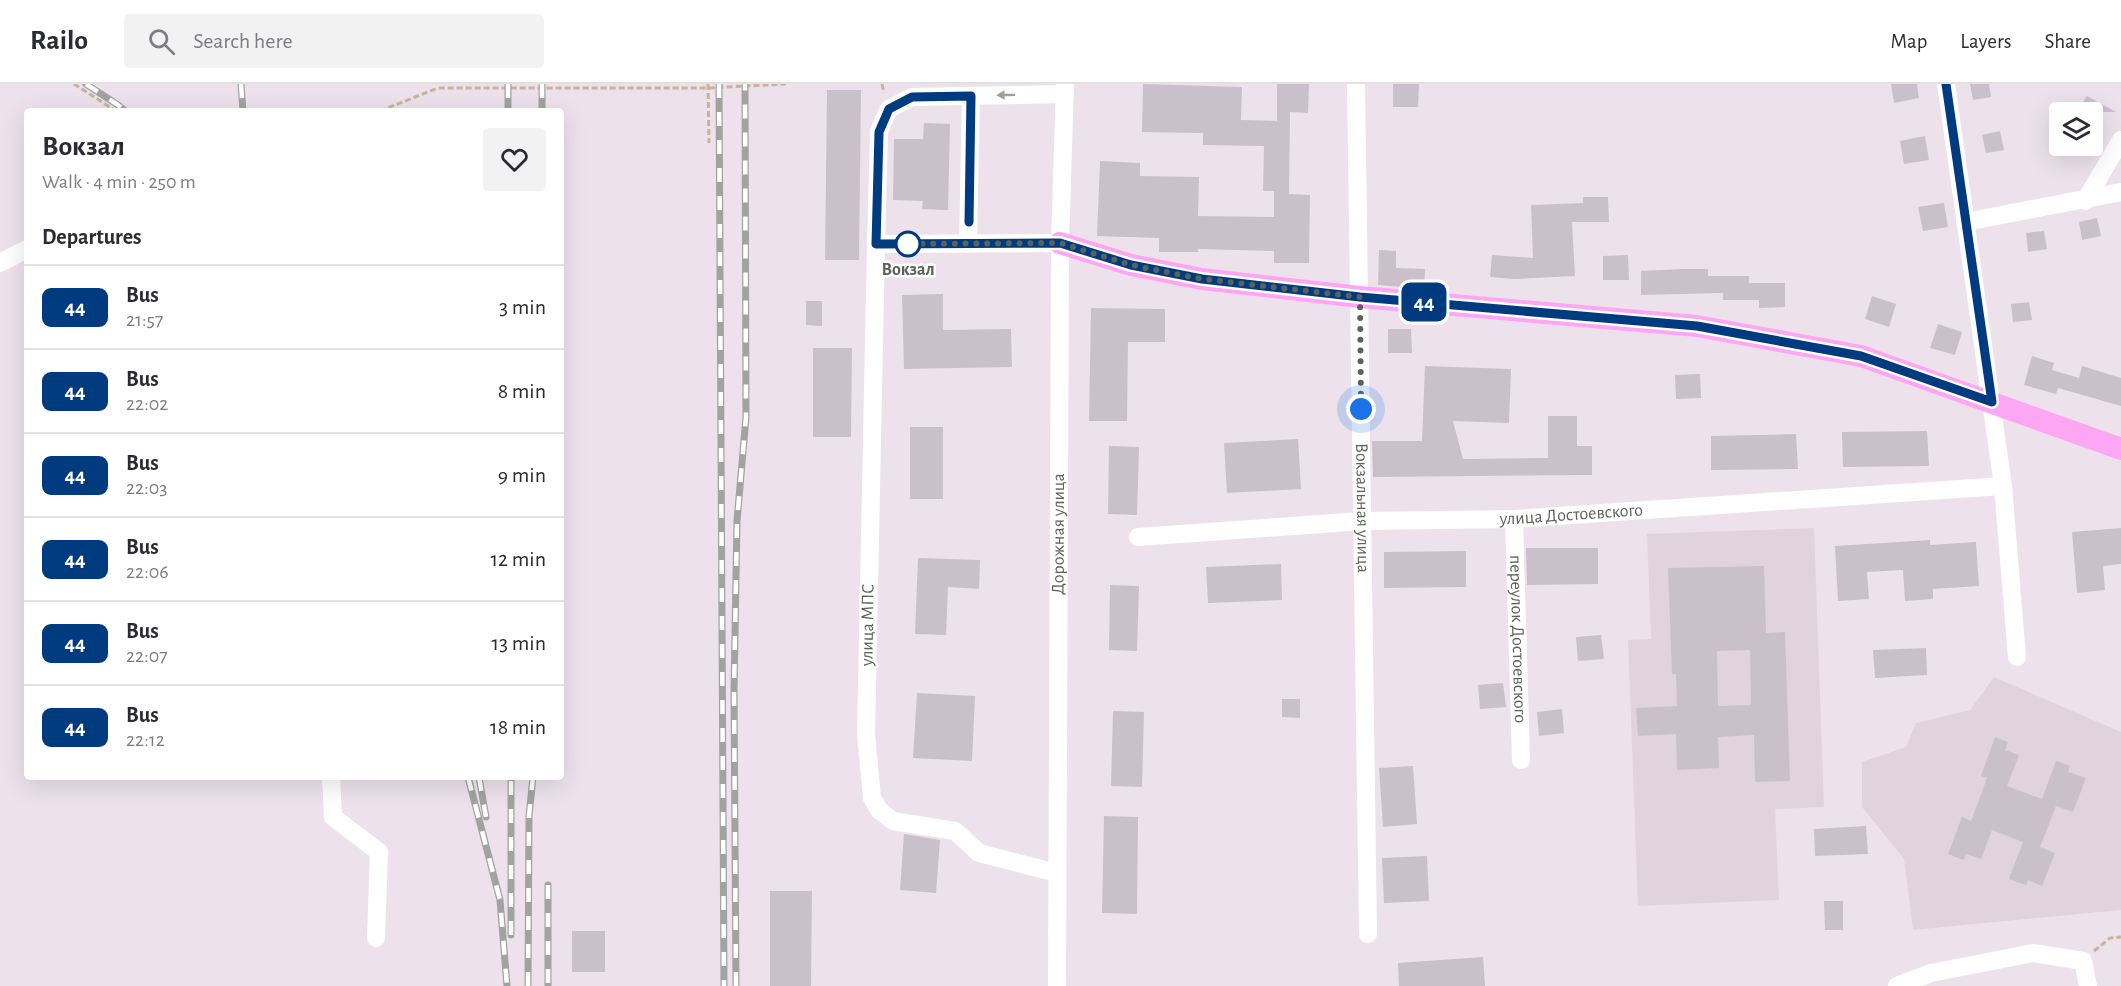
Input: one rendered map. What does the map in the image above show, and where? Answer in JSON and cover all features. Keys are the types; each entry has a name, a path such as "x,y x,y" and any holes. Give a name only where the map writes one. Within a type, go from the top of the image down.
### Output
{"main road":[{"path":"1060,243 1131,265 1202,279 1360,297 1697,326 1861,356 2121,449"}],"street":[{"name":"Вокзальная улица","path":"1356,84 1368,934"},
{"path":"1946,84 2003,486 2017,657"},
{"name":"улица МПС","path":"1057,873 979,853 955,831 893,821 879,810 872,798 866,734 879,132 889,109 912,97 971,96 1065,89"},
{"name":"Дорожная улица","path":"1057,986 1060,243 1065,89"},
{"path":"968,244 971,96"},
{"path":"2085,201 2121,141"},
{"path":"1965,222 2085,201 2121,192"},
{"path":"876,244 1060,243"},
{"path":"0,263 24,251"},
{"name":"улица Достоевского","path":"1138,537 1363,521 1514,519 2003,486"},
{"name":"переулок Достоевского","path":"1514,519 1521,760"},
{"path":"332,780 333,817 379,852 376,938"},
{"path":"1897,986 1931,973 2033,953 2083,961 2088,986"}],"path":[{"path":"74,84 111,108"},
{"path":"388,108 438,88 786,84"},
{"path":"708,86 710,143"},
{"path":"2083,961 2110,938 2121,937"}],"shaded area":[{"path":"1814,528 1824,807 1775,809 1779,900 1638,906 1628,640 1651,639 1647,534"},
{"path":"1994,677 2121,732 2121,910 1913,930 1904,859 1862,807 1862,762 1906,747 1916,723 1970,710"}],"building":[{"path":"1143,84 1242,87 1241,120 1277,121 1277,84 1309,84 1308,113 1290,112 1289,194 1310,195 1309,263 1274,263 1274,251 1198,249 1198,252 1159,252 1159,238 1097,236 1100,161 1140,163 1140,176 1199,177 1198,216 1274,217 1274,191 1263,191 1264,146 1203,145 1203,133 1142,132"},
{"path":"1393,84 1419,84 1418,107 1393,107"},
{"path":"1891,84 1917,84 1919,98 1894,103"},
{"path":"1970,84 1989,84 1991,97 1973,100"},
{"path":"827,90 861,90 859,260 825,260"},
{"path":"2087,96 2098,102 2083,102"},
{"path":"2103,105 2116,112 2103,112"},
{"path":"924,123 950,124 948,210 922,209 923,201 893,200 894,139 923,139"},
{"path":"2000,131 2004,150 1986,153 1982,135"},
{"path":"1925,136 1929,160 1904,164 1900,141"},
{"path":"1583,197 1608,197 1609,222 1572,222 1575,276 1514,279 1490,277 1492,255 1533,258 1531,205 1583,203"},
{"path":"1944,203 1948,227 1923,231 1918,207"},
{"path":"2097,218 2101,236 2082,240 2079,222"},
{"path":"2044,231 2047,249 2028,252 2026,233"},
{"path":"1379,250 1396,251 1396,268 1425,269 1424,289 1378,285"},
{"path":"1628,255 1629,280 1603,280 1603,256"},
{"path":"1708,269 1708,276 1749,276 1749,283 1785,283 1785,307 1759,308 1759,300 1723,300 1723,293 1641,295 1641,271"},
{"path":"943,294 943,330 1011,329 1012,367 904,369 902,295"},
{"path":"1872,296 1896,304 1889,327 1865,319"},
{"path":"806,301 822,301 822,326 806,325"},
{"path":"2029,302 2032,320 2013,322 2011,304"},
{"path":"1091,308 1165,309 1165,342 1128,342 1127,421 1089,421"},
{"path":"1938,324 1962,332 1955,355 1930,348"},
{"path":"1388,329 1411,329 1412,353 1388,353"},
{"path":"813,348 852,348 851,437 813,437"},
{"path":"2032,356 2054,363 2052,370 2079,378 2082,366 2121,378 2121,406 2058,388 2056,394 2024,385"},
{"path":"1425,366 1511,369 1509,423 1453,421 1463,459 1548,458 1548,416 1577,416 1577,446 1592,446 1592,475 1373,477 1372,441 1422,441"},
{"path":"1700,374 1701,398 1676,399 1675,375"},
{"path":"910,427 943,427 943,499 910,499"},
{"path":"1927,431 1929,466 1843,467 1842,432"},
{"path":"1796,434 1798,469 1711,470 1711,436"},
{"path":"1298,439 1301,489 1227,493 1224,443"},
{"path":"1109,446 1139,447 1137,515 1108,514"},
{"path":"2121,528 2121,564 2103,566 2105,590 2077,593 2072,532"},
{"path":"1930,540 1930,545 1976,542 1979,586 1933,589 1933,599 1905,601 1903,570 1867,572 1869,599 1838,601 1835,546"},
{"path":"1526,548 1598,548 1598,584 1527,585"},
{"path":"1466,551 1466,587 1384,588 1384,552"},
{"path":"918,558 980,560 979,589 948,587 946,635 915,634"},
{"path":"1281,564 1282,600 1208,603 1206,567"},
{"path":"1764,566 1766,633 1785,632 1790,781 1755,782 1754,735 1718,737 1719,768 1677,770 1676,734 1638,736 1636,708 1677,706 1676,674 1672,674 1668,568","holes":["1750,650 1751,705 1718,706 1717,651"]},
{"path":"1110,585 1139,586 1137,651 1109,650"},
{"path":"1601,635 1604,659 1578,661 1576,637"},
{"path":"1926,648 1927,675 1875,678 1873,650"},
{"path":"1503,683 1506,707 1480,709 1478,685"},
{"path":"917,693 975,696 972,761 913,758"},
{"path":"1282,699 1300,699 1300,718 1282,717"},
{"path":"1562,709 1564,733 1539,736 1537,712"},
{"path":"1113,711 1144,712 1142,787 1111,786"},
{"path":"1995,737 2008,742 2005,750 2019,755 2007,786 2042,799 2056,761 2070,766 2068,772 2086,778 2073,812 2056,806 2040,847 2055,853 2042,886 2028,880 2026,885 2009,879 2023,842 1992,830 1981,859 1966,854 1963,860 1948,854 1962,817 1971,821 1987,778 1981,776"},
{"path":"1413,766 1417,824 1383,827 1379,768"},
{"path":"1104,816 1138,817 1137,914 1102,913"},
{"path":"1866,826 1868,854 1815,856 1814,829"},
{"path":"904,834 940,840 936,893 900,890"},
{"path":"1427,856 1429,901 1384,903 1382,858"},
{"path":"770,891 812,891 811,986 770,986"},
{"path":"1824,901 1843,901 1843,930 1825,930"},
{"path":"572,931 605,931 605,972 572,972"},
{"path":"1483,957 1485,986 1399,986 1398,963"}],"railway":[{"path":"86,84 122,108"},
{"path":"241,84 243,108"},
{"path":"508,84 508,108"},
{"path":"542,84 542,108"},
{"path":"719,84 724,986"},
{"path":"736,986 734,692 737,521 746,417 745,84"},
{"path":"469,780 500,900 507,986"},
{"path":"480,780 486,817"},
{"path":"511,780 511,935"},
{"path":"528,986 529,816 533,780"},
{"path":"548,885 548,986"}],"bus line":[{"name":"44","path":"969,222 971,96 912,97 889,109 879,132 876,244 1060,243 1131,265 1202,279 1360,297 1697,326 1861,356 1992,402 1946,84"}],"place":[{"name":"Вокзал","path":"908,244"}],"route":[{"path":"908,244 899,244 1060,243 1131,265 1202,279 1360,297 1361,409"}]}
